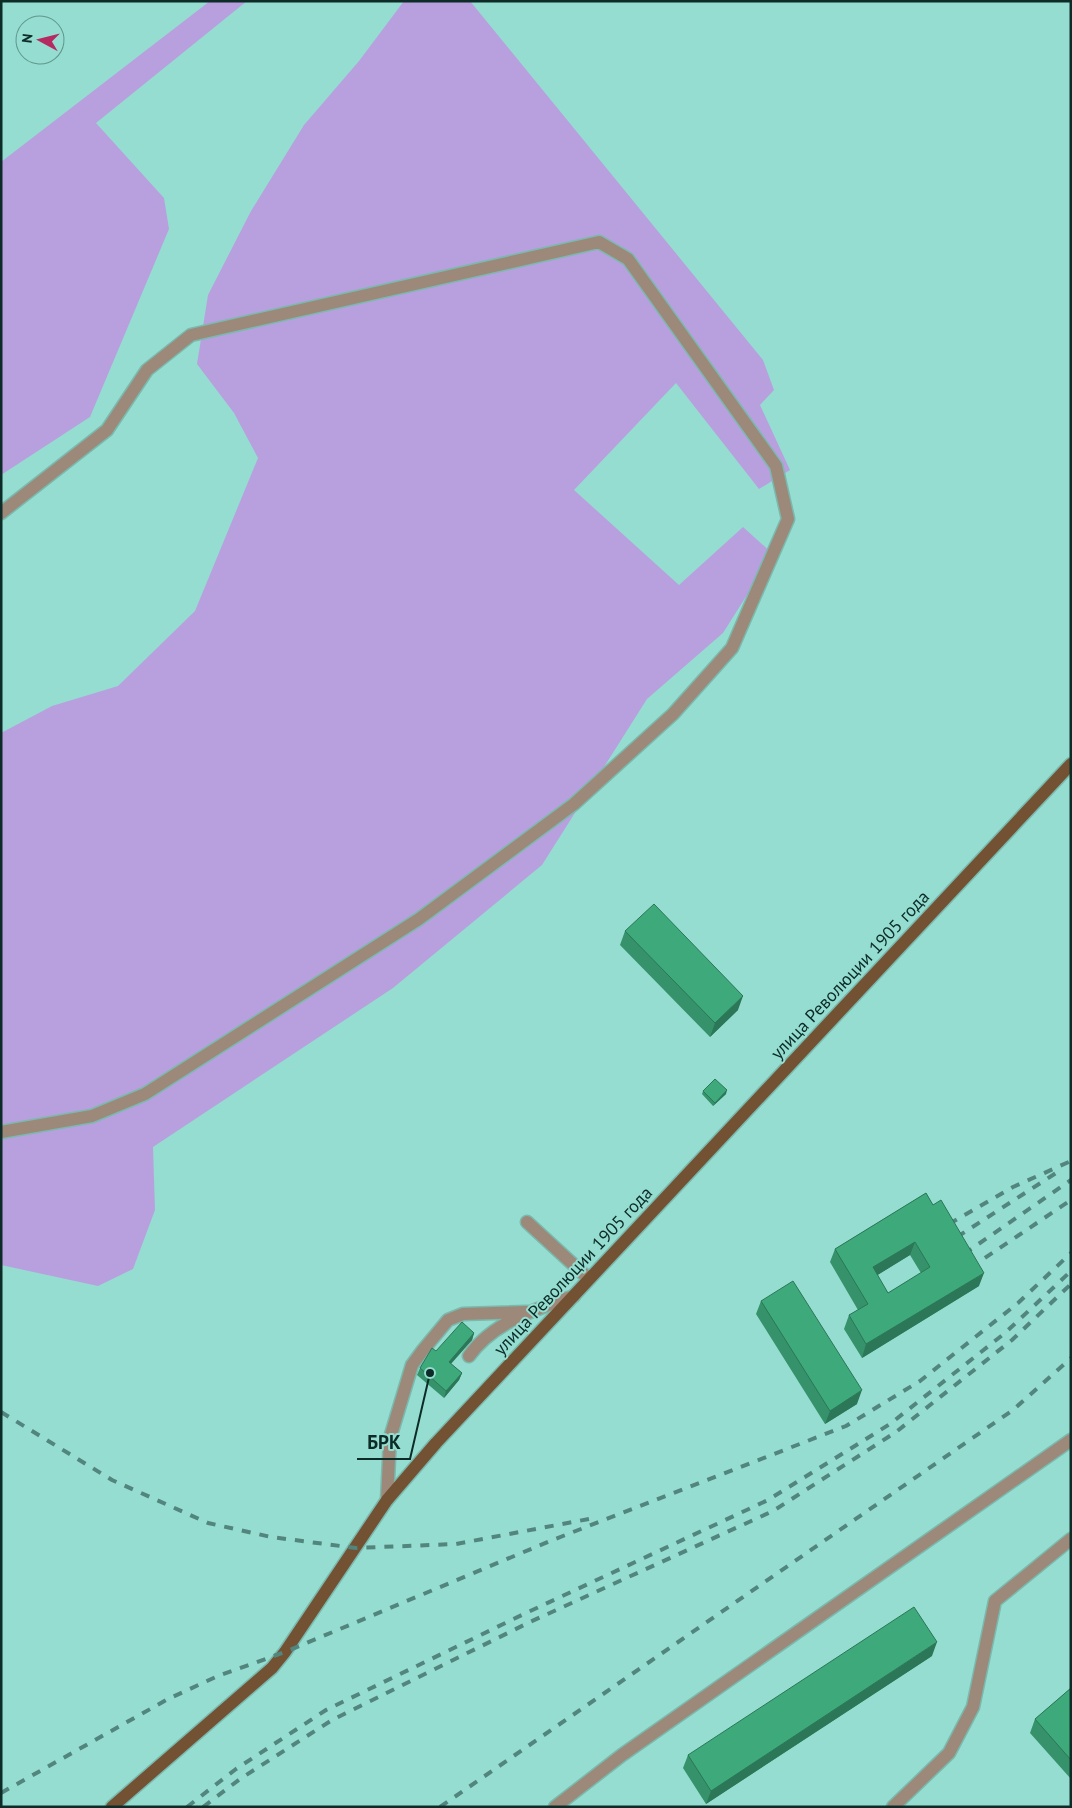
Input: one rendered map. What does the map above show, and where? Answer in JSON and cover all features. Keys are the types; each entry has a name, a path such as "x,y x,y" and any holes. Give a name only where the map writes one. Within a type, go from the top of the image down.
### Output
{"main road":[{"name":"улица Революции 1905 года","path":"112,1807 272,1668 356,1548 386,1500 589,1279 1071,764"}],"street":[{"path":"1,513 107,430 147,370 192,335 267,316 600,242 628,259 776,466 788,519 732,648 673,714 574,804 419,919 145,1094 92,1116 1,1132"},
{"path":"527,1222 589,1279"},
{"path":"469,1356 478,1343 527,1312 574,1296"},
{"path":"386,1500 390,1438 412,1365 423,1350 448,1320 463,1314 527,1312"},
{"path":"555,1807 622,1755 1071,1440"},
{"path":"893,1807 949,1753 973,1708 995,1601 1071,1539"}],"shaded area":[{"path":"210,1 247,1 96,123 164,198 169,229 90,417 1,475 1,162"},
{"path":"404,1 470,1 763,360 774,390 760,405 790,470 759,489 676,383 574,490 679,585 743,527 773,554 723,633 647,699 542,865 393,988 153,1147 155,1210 133,1269 98,1286 1,1265 1,733 52,706 118,686 195,611 258,458 234,413 197,364 208,295 251,211 304,125 359,61"}],"building":[{"path":"654,904 743,996 715,1023 625,931"},
{"path":"715,1079 727,1090 715,1103 703,1091"},
{"path":"926,1193 933,1205 941,1200 984,1273 866,1344 849,1315 868,1304 835,1249","holes":["915,1242 930,1267 888,1293 873,1267"]},
{"path":"793,1281 862,1390 830,1411 761,1301"},
{"path":"462,1322 474,1333 449,1362 462,1373 446,1391 420,1368 432,1348 436,1351"},
{"path":"914,1607 937,1642 711,1791 688,1755"},
{"path":"1071,1688 1071,1760 1035,1719"}],"railway":[{"path":"949,1224 1013,1187 1071,1161"},
{"path":"957,1237 1056,1173"},
{"path":"964,1254 1071,1180"},
{"path":"970,1268 1071,1200"},
{"path":"1,1793 168,1699 218,1676 285,1652 550,1541 846,1426 920,1381 1018,1303 1071,1253"},
{"path":"187,1807 236,1769 326,1710 526,1613 768,1500 890,1424 1005,1333 1071,1271"},
{"path":"203,1807 240,1779 332,1720 530,1622 773,1511 896,1432 1012,1340 1071,1284"},
{"path":"440,1807 1013,1410 1071,1358"},
{"path":"1,1412 112,1480 208,1523 271,1537 356,1548 456,1544 594,1518"}],"place":[{"name":"БРК","path":"430,1373"}]}
